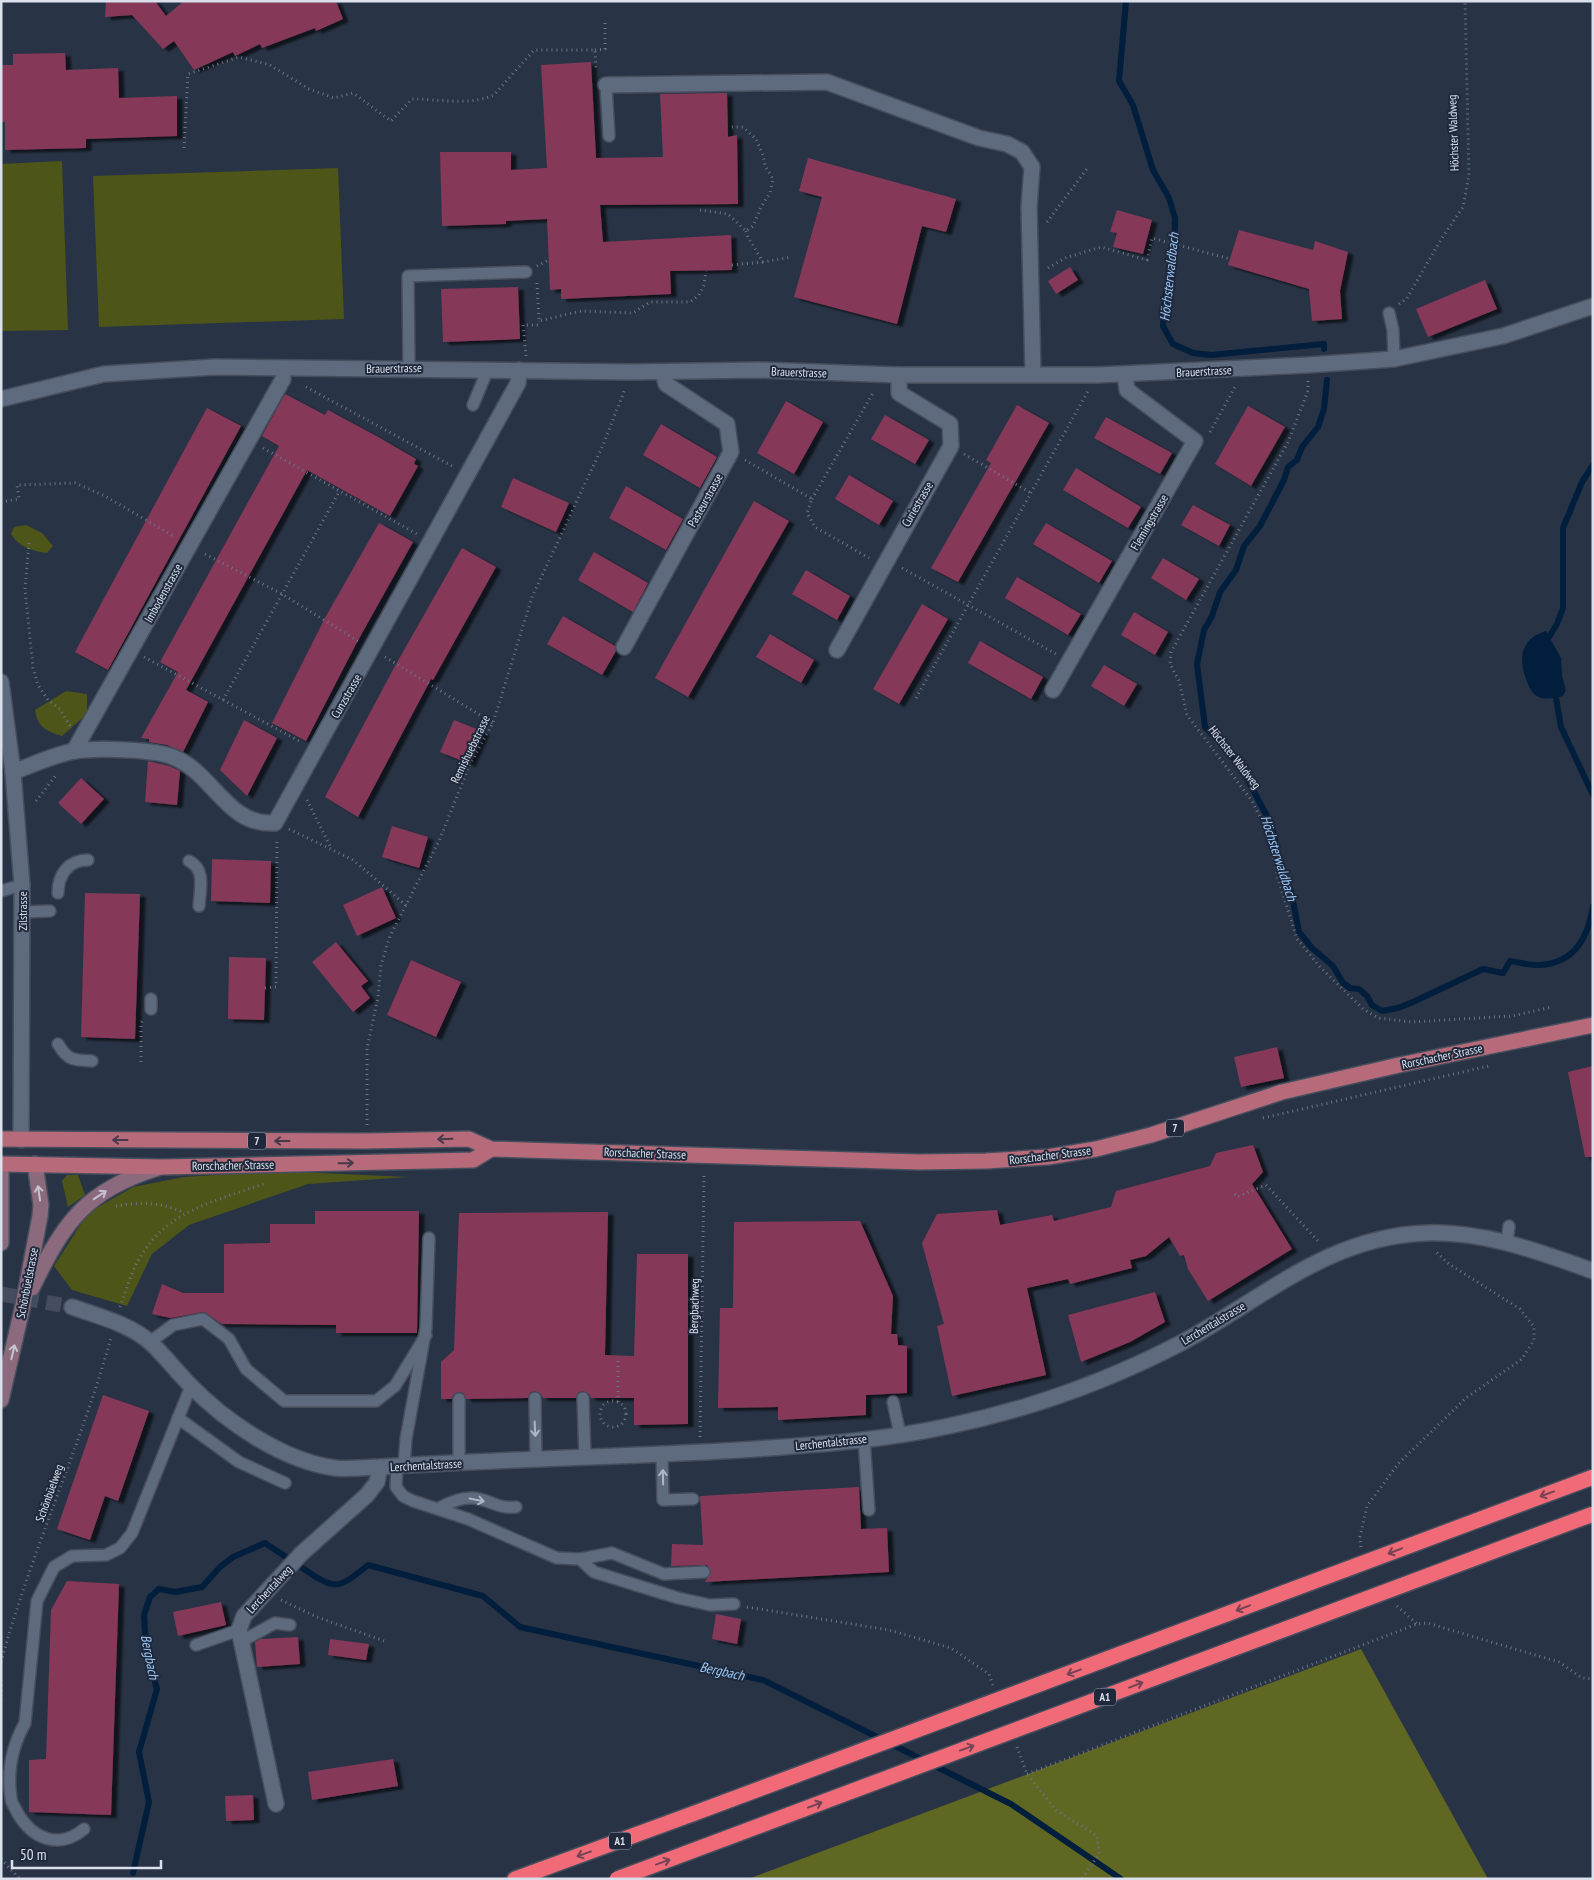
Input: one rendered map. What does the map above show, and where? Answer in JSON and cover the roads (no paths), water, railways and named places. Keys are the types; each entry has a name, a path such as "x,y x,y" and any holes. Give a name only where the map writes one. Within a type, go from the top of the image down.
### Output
{"highway":[{"name":"A1","path":"515,1879 1593,1477"},
{"name":"A1","path":"617,1879 1593,1514"}],"main road":[{"name":"Rorschacher Strasse","path":"1,1139 366,1141 469,1139 492,1149 909,1162 986,1161 1048,1157 1096,1149 1151,1136 1282,1092 1399,1065 1593,1025"},
{"path":"1,1243 1,1164 20,1140 35,1164"},
{"name":"Rorschacher Strasse","path":"1,1164 162,1167 473,1160 492,1149"},
{"name":"Schönbüelstrasse","path":"1,1400 23,1305 41,1205 35,1164"},
{"path":"23,1305 50,1250 70,1221 94,1198 129,1177 162,1167"}],"street":[{"path":"606,85 828,82 979,138 1007,144 1022,152 1032,167 1029,207 1033,374"},
{"name":"Brauerstrasse","path":"1,400 104,374 215,367 488,369 523,364 631,372 759,370 899,375 1125,375 1244,369 1394,359 1502,336 1593,306"},
{"name":"Cunzstrasse","path":"77,746 153,751 174,758 197,773 232,808 248,820 262,824 275,823 518,383 523,364"},
{"name":"Pasteurstrasse","path":"624,647 731,452 727,424 666,384 663,372"},
{"name":"Curiestrasse","path":"837,650 951,446 950,424 899,393 899,375"},
{"name":"Flemingstrasse","path":"1052,690 1195,441 1127,390 1125,375"},
{"name":"Imbodenstrasse","path":"77,746 283,379"},
{"name":"Zilstrasse","path":"1,682 13,772 22,885 20,1140"},
{"path":"13,772 77,746"},
{"name":"Lerchentalstrasse","path":"72,1307 116,1322 150,1342 191,1386 230,1421 254,1437 279,1449 334,1468 380,1467 819,1445 946,1427 1014,1410 1111,1377 1215,1324 1297,1271 1390,1232 1462,1235 1507,1243 1593,1271"},
{"name":"Lerchentalweg","path":"241,1636 244,1616 318,1537 367,1495 377,1482 380,1467"},
{"path":"241,1636 276,1804"}],"lane":[{"path":"606,85 609,136"},
{"path":"409,368 408,276 531,269"},
{"path":"1389,313 1393,330 1394,359"},
{"path":"473,406 488,369"},
{"path":"58,892 58,883 68,866 81,860 88,860"},
{"path":"189,861 197,864 201,871 199,906"},
{"path":"1,891 22,885"},
{"path":"22,912 50,911"},
{"path":"58,1044 64,1055 74,1060 92,1061"},
{"path":"1507,1243 1510,1226"},
{"path":"429,1238 426,1335 396,1487 403,1496 413,1501 439,1508 557,1558 580,1559 612,1553 664,1574 704,1572"},
{"path":"150,1342 173,1325 203,1319 229,1339 246,1369 284,1401 376,1401 395,1386 426,1335"},
{"path":"84,1829 75,1836 47,1839 34,1833 20,1817 11,1800 10,1760 17,1737 25,1723 37,1602 54,1567 62,1560 72,1556 106,1555 120,1548 132,1533 191,1386"},
{"path":"535,1398 536,1460"},
{"path":"583,1398 585,1458"},
{"path":"459,1399 459,1463"},
{"path":"893,1402 900,1434"},
{"path":"178,1418 238,1462 285,1483"},
{"path":"864,1439 869,1510"},
{"path":"662,1454 663,1500 693,1499"},
{"path":"439,1508 455,1500 474,1498 504,1508 516,1507"},
{"path":"580,1559 594,1572 678,1598 710,1605 734,1604"},
{"path":"196,1645 241,1636 275,1623 290,1625"}],"water":[{"path":"1546,631 1561,658 1562,676 1566,690 1563,696 1548,699 1534,694 1525,676 1522,661 1524,648 1527,643 1538,634"}],"waterway":[{"name":"Höchsterwaldbach","path":"1126,1 1119,81 1133,105 1153,170 1169,198 1175,218 1174,260 1165,298 1163,326 1173,344 1193,353 1211,355 1324,344 1324,349"},
{"name":"Höchsterwaldbach","path":"1327,380 1324,409 1318,427 1302,447 1297,460 1288,467 1284,480 1260,526 1244,546 1236,570 1220,592 1212,616 1204,630 1197,664 1205,727 1227,749 1243,771 1269,820 1275,838 1276,853 1291,891 1299,932 1312,948 1333,966 1343,983 1350,988 1359,989 1367,996 1372,1005 1382,1011 1398,1008 1413,1002 1483,969 1503,973 1510,961 1541,965 1563,959 1578,946 1583,938 1588,928 1593,906"},
{"path":"1549,637 1557,624 1563,608 1563,528 1582,482 1593,465"},
{"path":"1556,698 1561,727 1593,795"},
{"name":"Bergbach","path":"133,1873 149,1802 139,1752 157,1689 146,1650 144,1615 150,1597 159,1589 175,1592 202,1587 220,1567 233,1557 265,1543 286,1557"},
{"name":"Bergbach","path":"301,1567 321,1580 335,1584 349,1580 368,1565 483,1596 520,1627 763,1680 1011,1804 1121,1879"}],"tunnel":[{"path":"1,1294 72,1307"}]}
